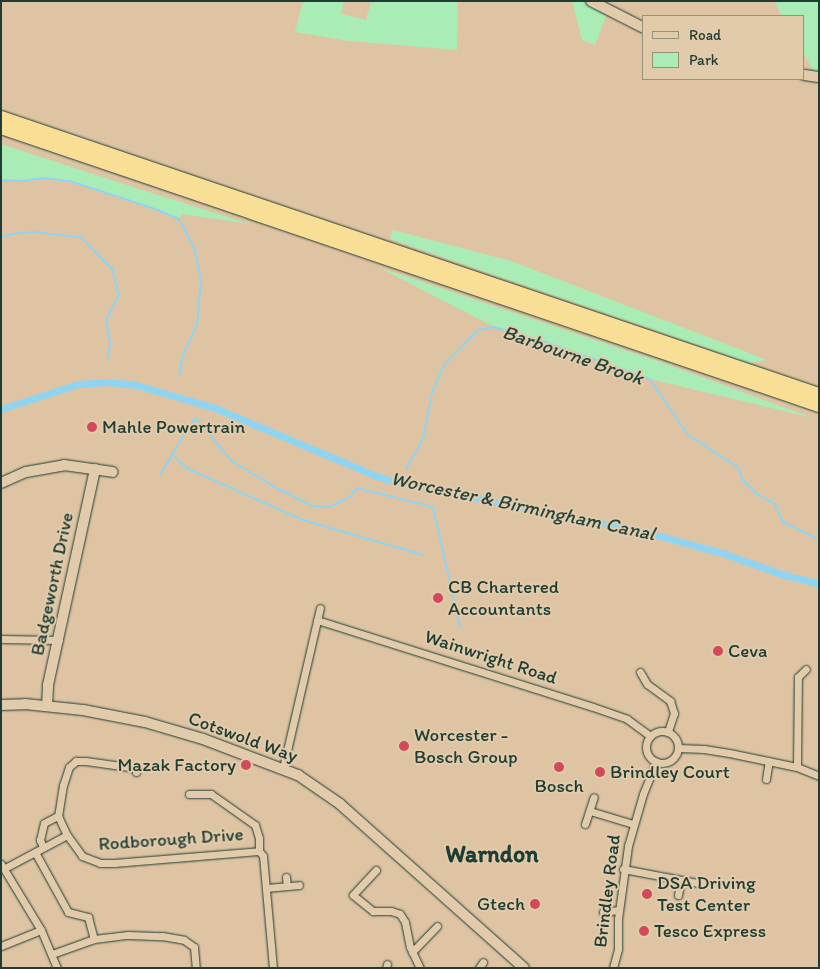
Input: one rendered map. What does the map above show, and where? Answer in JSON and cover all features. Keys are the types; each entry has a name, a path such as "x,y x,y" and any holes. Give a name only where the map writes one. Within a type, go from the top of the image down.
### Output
{"highway":[{"path":"1,117 819,394"},
{"path":"1,128 819,406"}],"main road":[{"path":"591,1 642,27"},
{"path":"805,75 819,77"},
{"path":"1,483 26,472 64,465 113,472"},
{"name":"Badgeworth Drive","path":"47,706 48,684 59,640 94,469"},
{"name":"Cotswold Way","path":"1,705 47,706 83,710 145,722 203,739 298,775 340,804 524,968"}],"street":[{"path":"283,768 320,608"},
{"name":"Wainwright Road","path":"317,620 593,707 627,719 650,736"},
{"path":"1,638 59,640"},
{"path":"797,767 798,677 806,669"},
{"path":"640,672 646,684 670,701 674,713 668,732"},
{"path":"658,731 668,732 676,738 678,748 671,760 656,762 646,750 650,736 658,731"},
{"path":"678,748 704,749 769,761 797,767 819,776"},
{"path":"43,847 40,840 44,823 58,816 63,785 69,767 76,761 86,760 136,768 136,772"},
{"path":"766,779 769,761"},
{"name":"Brindley Road","path":"613,968 618,949 623,869 633,824 656,762"},
{"path":"189,794 211,794 254,825 259,838 259,851 263,856 273,968"},
{"path":"585,824 594,797"},
{"path":"590,811 633,824"},
{"name":"Rodborough Drive","path":"58,816 67,834 82,856 100,863 259,851"},
{"path":"57,968 41,930 3,866 35,852 67,834"},
{"path":"35,852 68,912 88,917 94,939"},
{"path":"623,869 703,884"},
{"path":"376,870 353,895 373,911 391,911 400,914 405,922 412,952 420,968"},
{"path":"286,877 287,886"},
{"path":"678,895 681,880"},
{"path":"266,888 299,885"},
{"path":"604,912 619,910"},
{"path":"412,952 437,926"},
{"path":"1,946 41,930"},
{"path":"52,954 94,939 128,935 184,940 194,946 196,968"}],"green space":[{"path":"303,1 344,1 341,14 366,20 371,1 458,1 457,50 349,41 295,32"},
{"path":"572,1 582,1 606,16 595,45 582,40"},
{"path":"774,1 819,1 819,71 814,72 805,56 805,15 781,15"},
{"path":"1,144 250,224 182,214 179,219 158,210 70,181 44,178 21,181 1,180"},
{"path":"393,230 511,261 767,360 750,363 390,239"},
{"path":"378,267 669,365 813,418 650,379 543,341 494,327"}],"waterway":[{"name":"Barbourne Brook","path":"1,180 21,181 44,178 70,181 158,210 179,219 194,247 201,281 197,324 183,355 179,376"},
{"path":"1,237 34,232 81,237 112,269 119,295 106,320 110,343 108,358"},
{"name":"Barbourne Brook","path":"406,469 423,440 432,393 444,365 478,330 494,327 543,341 650,379 688,435 738,467 743,480 757,494 775,504 783,522 819,540"},
{"name":"Worcester & Birmingham Canal","path":"1,409 78,384 108,382 136,385 215,408 376,476 397,482 649,533 725,554 784,575 819,584"},
{"name":"Barbourne Brook","path":"423,555 303,520 188,469 172,454 195,418 232,461 278,489 313,506 329,507 350,497 357,488 433,507 460,628"},
{"path":"160,475 172,455"}],"place":[{"name":"Mahle Powertrain","path":"92,427"},
{"name":"CB Chartered Accountants","path":"438,598"},
{"name":"Ceva","path":"718,651"},
{"name":"Worcester - Bosch Group","path":"404,746"},
{"name":"Mazak Factory","path":"246,765"},
{"name":"Bosch","path":"559,767"},
{"name":"Brindley Court","path":"600,772"},
{"name":"DSA Driving Test Center","path":"647,894"},
{"name":"Gtech","path":"535,904"},
{"name":"Tesco Express","path":"644,931"}],"district":[{"name":"Warndon","path":"492,854"}]}
